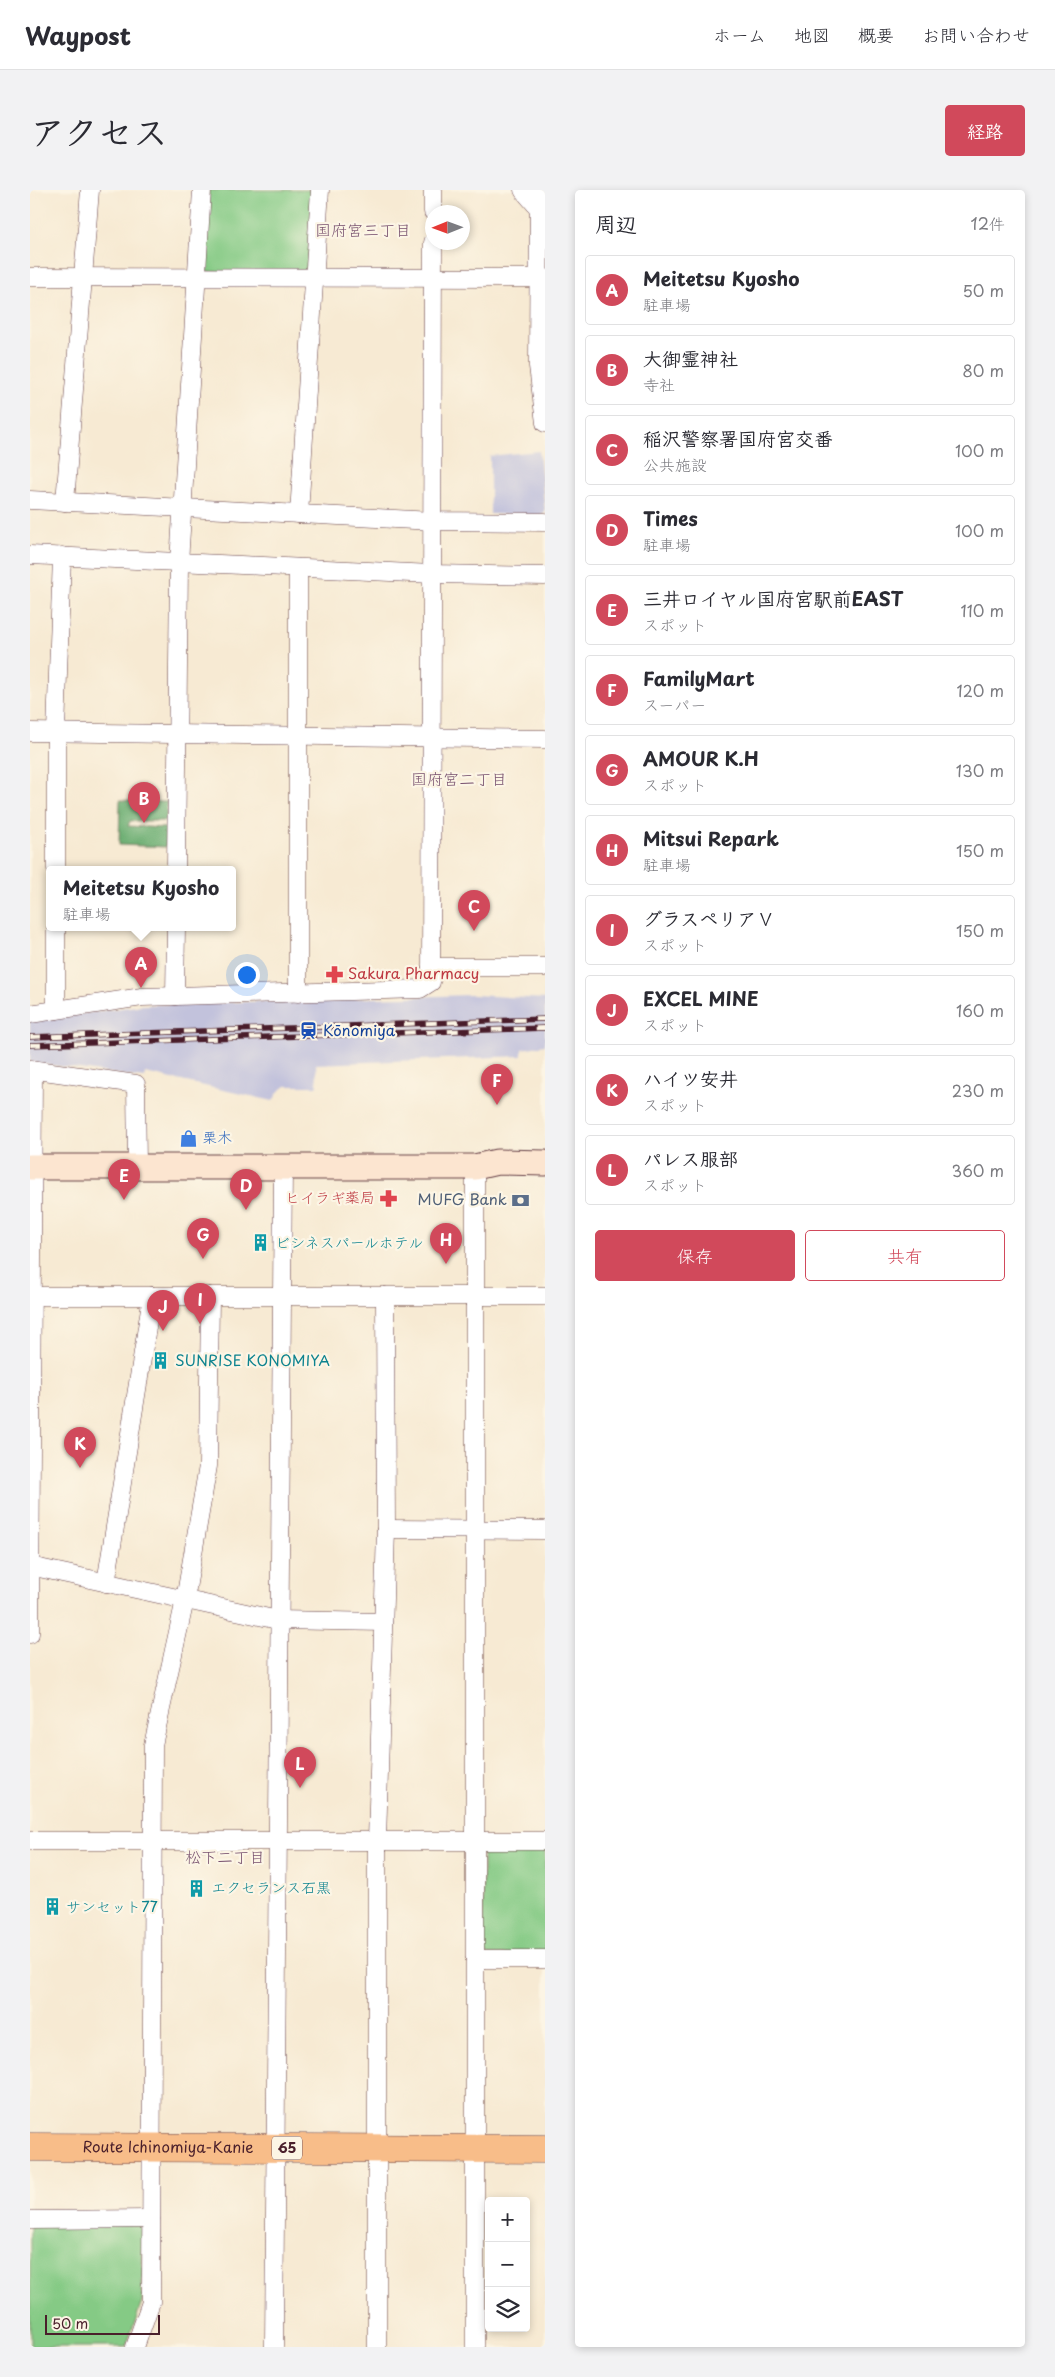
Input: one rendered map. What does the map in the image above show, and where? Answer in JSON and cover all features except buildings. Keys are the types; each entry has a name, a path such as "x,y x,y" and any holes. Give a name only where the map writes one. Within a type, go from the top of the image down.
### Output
{"main road":[{"name":"Route Ichinomiya-Kanie","path":"30,2147 545,2149"}],"street":[{"path":"66,502 90,190"},
{"path":"176,866 179,563 202,190"},
{"path":"299,514 320,190"},
{"path":"432,190 433,205"},
{"path":"522,190 540,203 542,278 538,366 545,423"},
{"path":"30,1014 142,997 420,989 431,982 433,250"},
{"path":"30,277 542,278"},
{"path":"30,500 433,521 545,522"},
{"path":"30,555 432,574 545,576"},
{"path":"56,866 56,732 62,556"},
{"path":"298,568 298,992"},
{"path":"30,732 545,739"},
{"path":"56,931 56,1010"},
{"path":"175,996 176,931"},
{"path":"431,967 545,967"},
{"path":"30,1634 31,1069 136,1084 137,1167"},
{"path":"31,1167 475,1167 497,1162 545,1162"},
{"path":"274,2347 278,1620 283,1167"},
{"path":"475,1167 475,2347"},
{"path":"31,1296 545,1296"},
{"path":"106,1583 152,1296"},
{"path":"135,2347 151,2302 152,1746 185,1600 208,1466 210,1296"},
{"path":"377,2347 377,1841 386,1529 385,1296"},
{"path":"386,1529 545,1530"},
{"path":"30,1566 278,1620 383,1622"},
{"path":"30,1841 545,1841"},
{"path":"475,1959 545,1959"},
{"path":"30,2220 151,2219"}],"shaded area":[{"path":"539,451 545,512 542,515 490,514 490,456"},
{"path":"472,995 545,999 545,1045 522,1049 522,1056 316,1064 317,1086 286,1086 278,1092 273,1101 145,1073 144,1078 30,1062 30,1021 143,1005"}],"green space":[{"path":"209,190 314,190 308,266 303,272 207,272 204,266"},
{"path":"120,800 167,802 166,821 130,821 128,826 165,828 167,830 166,847 119,845"},
{"path":"545,1848 545,1955 487,1955 483,1950 483,1853 487,1849"},
{"path":"139,2224 143,2229 142,2302 126,2347 30,2347 30,2225"}],"railway":[{"path":"30,1037 545,1019"},
{"path":"30,1045 545,1028"}],"place":[{"name":"大御霊神社","path":"144,823"},
{"name":"稲沢警察署国府宮交番","path":"474,931"},
{"name":"Sakura Pharmacy","path":"334,974"},
{"name":"Meitetsu Kyosho","path":"141,988"},
{"name":"Kōnomiya","path":"309,1031"},
{"name":"FamilyMart","path":"497,1105"},
{"name":"栗木","path":"188,1138"},
{"name":"ヒイラギ薬局","path":"389,1198"},
{"name":"三井ロイヤル国府宮駅前EAST","path":"124,1200"},
{"name":"MUFG Bank","path":"521,1200"},
{"name":"Times","path":"246,1210"},
{"name":"ビシネスパールホテル","path":"261,1243"},
{"name":"AMOUR K.H","path":"203,1259"},
{"name":"Mitsui Repark","path":"446,1264"},
{"name":"グラスペリアⅤ","path":"200,1324"},
{"name":"EXCEL MINE","path":"163,1331"},
{"name":"SUNRISE KONOMIYA","path":"161,1361"},
{"name":"ハイツ安井","path":"80,1468"},
{"name":"パレス服部","path":"300,1788"},
{"name":"エクセランス石黒","path":"197,1888"},
{"name":"サンセット77","path":"52,1907"}],"district":[{"name":"国府宮三丁目","path":"363,230"},
{"name":"国府宮二丁目","path":"459,779"},
{"name":"松下二丁目","path":"225,1857"}]}
